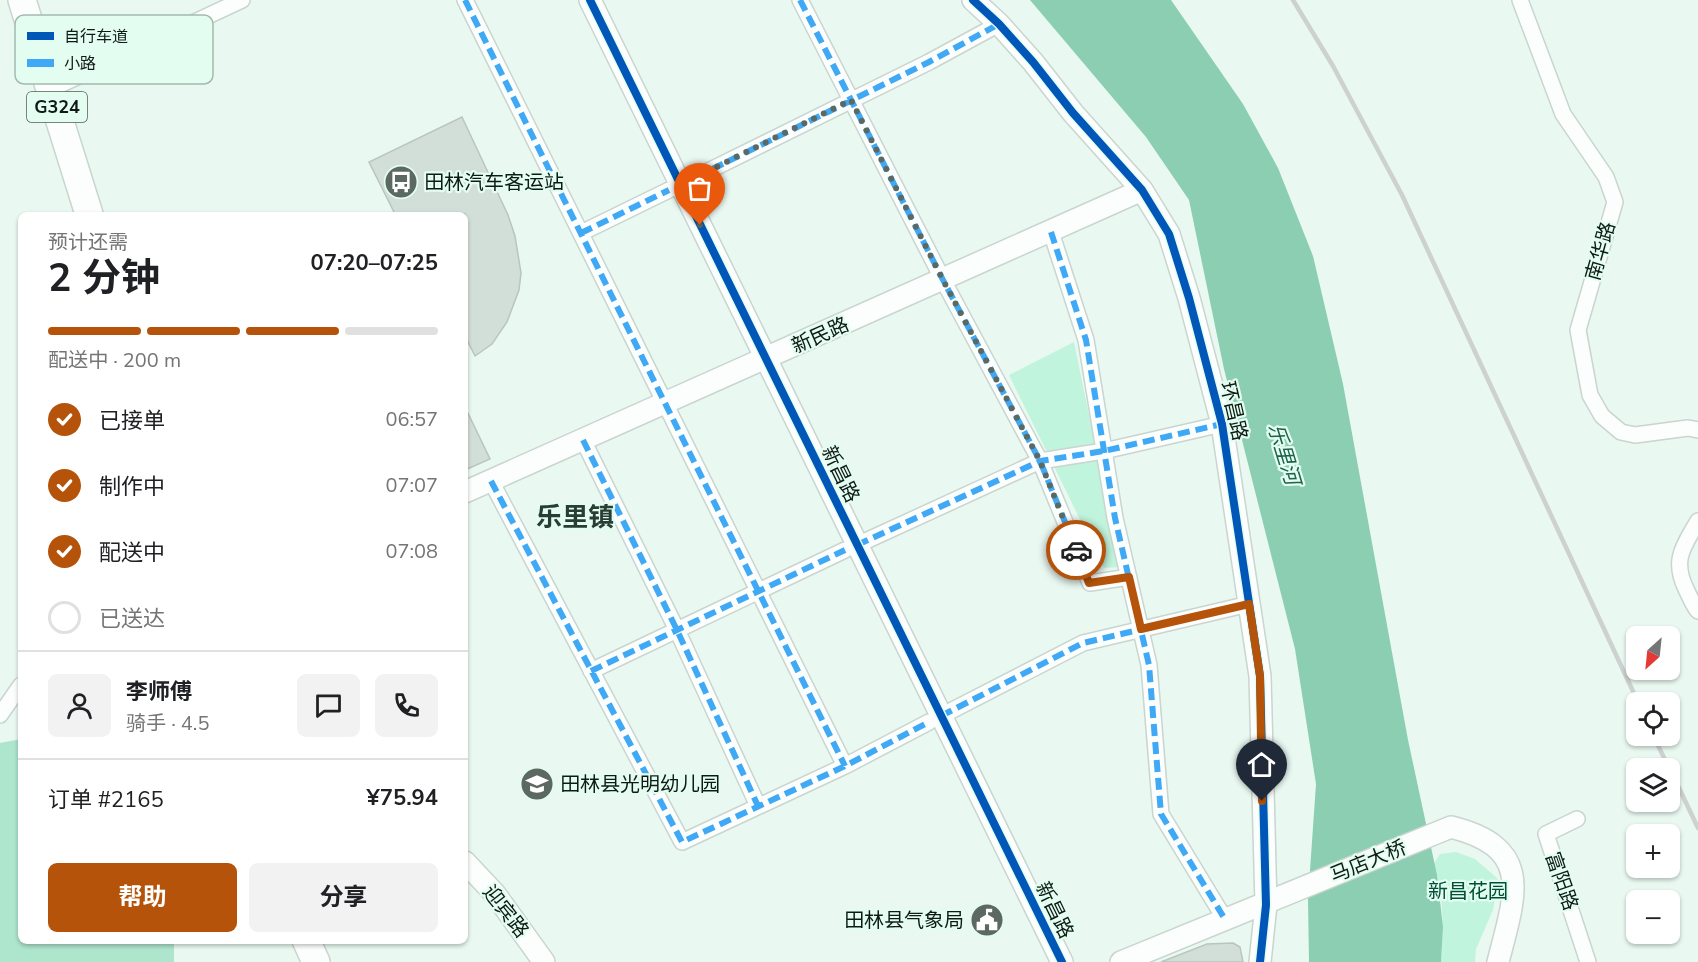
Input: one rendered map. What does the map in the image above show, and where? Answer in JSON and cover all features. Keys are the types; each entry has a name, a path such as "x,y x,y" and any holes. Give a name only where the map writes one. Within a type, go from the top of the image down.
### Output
{"highway":[{"name":"G324","path":"22,0 27,15"},
{"name":"G324","path":"49,84 87,212"},
{"path":"308,944 316,962"}],"street":[{"path":"210,15 242,0"},
{"path":"465,0 845,766"},
{"name":"新昌路","path":"576,0 675,187"},
{"name":"新昌路","path":"590,0 675,187 851,548 935,719 1062,962"},
{"path":"800,0 943,280 1040,461 1089,583 1129,577"},
{"name":"环昌路","path":"973,0 999,24 1033,62 1073,113 1142,190 1168,234 1222,424 1260,676 1266,905 1260,962"},
{"name":"南华路","path":"1520,0 1563,114 1606,177 1615,202 1578,330 1590,394 1606,421 1621,432 1635,435 1688,428 1698,430"},
{"path":"581,233 999,24"},
{"path":"51,89 62,84"},
{"name":"新民路","path":"468,491 1142,190"},
{"path":"1051,232 1086,340 1104,451 1149,665 1161,814 1226,921"},
{"path":"591,670 758,590 1040,461 1104,451 1222,424"},
{"path":"583,440 676,630 758,806"},
{"path":"491,481 682,843 845,766 1083,643 1249,604"},
{"path":"1698,521 1682,549 1679,561 1679,575 1698,611"},
{"path":"0,715 18,689"},
{"name":"新昌路","path":"935,719 1046,962"},
{"name":"富阳路","path":"1577,819 1546,834 1588,962"},
{"name":"马店大桥","path":"1121,962 1266,905 1285,895 1451,827 1481,835 1507,858 1515,888 1498,962"},
{"name":"迎宾路","path":"468,865 495,894 544,962"}],"green space":[{"path":"1074,342 1120,567 1104,568 1009,375"},
{"name":"新昌花园","path":"1456,852 1475,859 1498,879 1493,910 1476,949 1475,962 1441,962 1443,926 1440,888 1433,865 1440,854"}],"shaded area":[{"path":"18,740 18,944 174,944 174,962 0,962 0,743"}],"water":[{"name":"乐里河","path":"1030,0 1171,0 1243,104 1278,168 1313,256 1343,384 1408,740 1437,875 1443,927 1441,962 1309,962 1308,899 1316,784 1295,649 1224,369 1189,200 1146,137"}],"building":[{"path":"462,117 508,215 515,236 521,273 519,290 507,322 492,344 475,356 468,342 468,212 394,212 369,162"},
{"path":"468,413 490,459 468,469"},
{"path":"1233,943 1240,947 1243,962 1161,962 1207,944"}],"railway":[{"path":"1293,0 1333,66 1402,195 1633,692"},
{"path":"1658,746 1664,758"},
{"path":"1680,790 1698,828"}],"marked path":[{"path":"465,0 845,766"},
{"path":"800,0 943,280 1040,461 1090,583 1129,577"},
{"path":"680,185 929,62 999,24"},
{"path":"581,233 669,190"},
{"path":"1051,232 1086,340 1115,518 1149,665 1161,814 1226,921"},
{"path":"857,545 1040,461 1104,451 1222,424"},
{"path":"583,440 677,630 758,806"},
{"path":"491,481 682,842 845,766 929,722"},
{"path":"591,671 845,550"},
{"path":"941,716 1083,643 1249,604"}],"cycle path":[{"path":"590,0 1062,962"},
{"path":"973,0 999,24 1033,62 1073,113 1142,190 1169,234 1189,298 1222,424 1260,676 1266,905 1260,962"}],"way so far":[{"path":"700,225 680,185 851,100 943,280 1040,461 1076,550"}],"place":[{"name":"田林汽车客运站","path":"401,182"},
{"name":"田林县光明幼儿园","path":"537,784"},
{"name":"田林县气象局","path":"987,920"}],"district":[{"name":"乐里镇","path":"575,517"}],"route":[{"path":"1076,550 1089,583 1129,577 1141,629 1249,604 1260,676 1262,801"}]}
